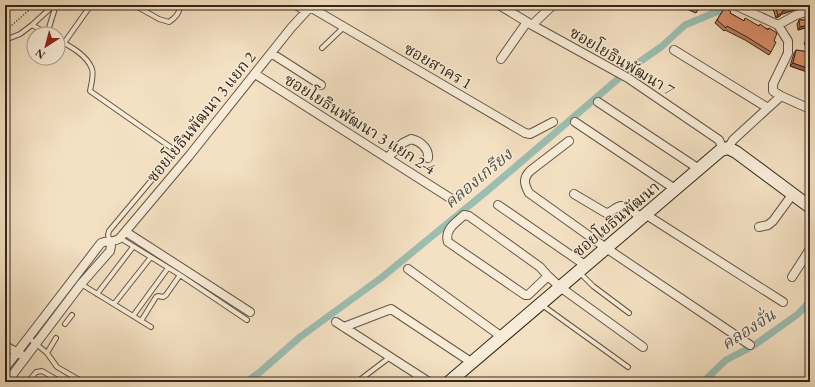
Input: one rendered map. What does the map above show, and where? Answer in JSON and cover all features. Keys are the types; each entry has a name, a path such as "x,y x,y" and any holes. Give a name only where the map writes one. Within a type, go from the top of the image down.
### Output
{"street":[{"name":"ซอยสาคร 1","path":"296,5 309,8 344,27 525,133 530,134 553,122"},
{"name":"ซอยโยธินพัฒนา 7","path":"499,5 628,78 719,140 726,149"},
{"path":"501,59 529,23 553,5"},
{"path":"738,7 778,25 788,41 789,48 773,84 773,91 810,109"},
{"name":"ซอยโยธินพัฒนา 3 แยก 2","path":"5,368 101,243 105,241 116,242 126,232 309,8"},
{"path":"778,25 796,15 810,11"},
{"path":"674,50 768,108"},
{"path":"271,53 321,85"},
{"name":"ซอยโยธินพัฒนา 3 แยก 2-4","path":"255,74 450,198"},
{"path":"781,96 733,140 726,149 736,152 810,207"},
{"path":"598,102 699,169"},
{"path":"575,122 676,189"},
{"path":"386,158 403,143 411,139 422,144 427,149 429,153 428,158"},
{"path":"570,141 530,171 526,176 524,185 529,193 606,248 750,345"},
{"name":"ซอยโยธินพัฒนา","path":"449,382 715,154 726,149"},
{"path":"574,194 606,213 610,213 619,206 623,206 643,216 783,302"},
{"path":"759,227 768,225 792,195"},
{"path":"498,205 582,268"},
{"path":"548,276 528,295 524,295 448,242 446,236 447,231 464,215 466,215 540,267 560,287 644,347"},
{"path":"126,232 248,316"},
{"name":"ซอยโยธินพัฒนา 3 แยก 2","path":"7,382 81,284 110,251 110,242"},
{"path":"792,277 810,249"},
{"path":"408,269 502,337"},
{"path":"344,327 391,309 471,362"},
{"path":"336,322 429,382"},
{"path":"5,346 26,357"}],"lane":[{"path":"5,40 20,34 55,5"},
{"path":"49,26 55,5"},
{"path":"66,40 91,5"},
{"path":"135,5 159,19 169,22 178,14 180,9 179,5"},
{"path":"322,48 344,27"},
{"name":"ซอยโยธินพัฒนา 3 แยก 2","path":"66,44 87,60 90,65 92,70 90,91 176,151 110,231 108,235 110,242"},
{"path":"120,238 248,316"},
{"path":"97,294 134,246"},
{"path":"114,304 151,257"},
{"path":"133,316 168,268"},
{"path":"582,268 593,286 629,314"},
{"path":"141,321 156,297 163,297 166,295 180,275"},
{"path":"81,284 151,327"},
{"path":"541,304 628,367"},
{"path":"65,324 72,314"},
{"path":"28,338 47,353 57,367 83,382"},
{"path":"47,353 56,338"},
{"path":"357,382 390,357"},
{"path":"28,382 36,372 42,371 61,382"}],"path":[{"path":"5,31 35,5"}],"building":[{"path":"686,5 699,5 698,10"},
{"path":"770,5 802,5 782,11 782,13 778,15 775,6 771,7"},
{"path":"725,7 731,12 730,13 744,21 745,18 759,26 760,24 768,30 769,28 777,33 774,41 776,42 771,52 727,26 726,28 717,20"},
{"path":"809,16 810,31 808,25 800,27 799,20 806,20"},
{"path":"810,32 810,42 807,41"},
{"path":"810,48 810,69 793,63 796,50 809,52"}],"waterway":[{"name":"คลองเกรียง","path":"246,382 260,372 300,337 381,278 487,191 632,67 661,47 685,25 733,5"},
{"name":"คลองจั่น","path":"703,382 726,360 753,346 798,314 810,301"}]}
